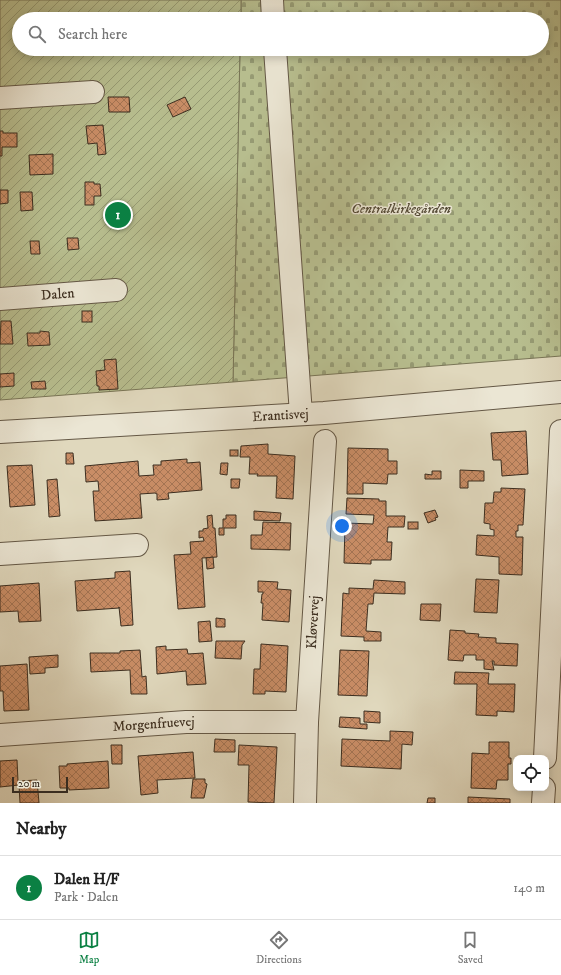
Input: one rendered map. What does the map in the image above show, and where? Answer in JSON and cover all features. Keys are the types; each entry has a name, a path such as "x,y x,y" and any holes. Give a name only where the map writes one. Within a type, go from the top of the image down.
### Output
{"street":[{"path":"272,0 273,12"},
{"path":"275,56 301,414"},
{"path":"0,98 93,92"},
{"name":"Dalen","path":"0,299 116,290"},
{"name":"Erantisvej","path":"0,432 324,413 561,392"},
{"path":"545,755 561,431"},
{"name":"Kløvervej","path":"305,803 307,722 325,442"},
{"path":"0,554 137,545"},
{"name":"Morgenfruevej","path":"0,735 186,722 307,722"},
{"path":"543,803 544,791"}],"green space":[{"path":"0,0 241,0 241,12 12,12 12,56 240,56 233,382 0,400"},
{"name":"Centralkirkegården","path":"241,0 561,0 561,356 233,382 240,56 549,56 549,12 241,12"}],"building":[{"path":"108,97 129,97 130,112 109,112"},
{"path":"185,97 191,109 173,117 167,105"},
{"path":"103,125 106,154 98,155 97,143 88,144 86,126"},
{"path":"0,131 3,131 3,133 17,133 17,147 2,147 2,156 0,156"},
{"path":"53,154 53,174 30,175 29,155"},
{"path":"85,182 100,184 101,196 94,196 94,205 85,205"},
{"path":"0,190 8,190 8,203 0,204"},
{"path":"20,192 32,192 33,210 21,211"},
{"path":"67,238 78,238 79,249 68,250"},
{"path":"30,241 39,241 40,254 31,254"},
{"path":"82,311 92,311 92,322 82,322"},
{"path":"1,321 11,321 13,344 0,344"},
{"path":"40,331 49,332 50,345 28,346 27,333 40,333"},
{"path":"116,359 118,389 99,390 99,386 97,386 96,371 105,370 104,360"},
{"path":"14,373 14,386 0,387 0,374"},
{"path":"45,381 46,389 32,389 31,382"},
{"path":"526,431 528,474 502,476 501,460 493,460 491,433"},
{"path":"268,444 268,454 295,456 293,499 276,498 277,476 257,476 258,474 249,474 250,457 240,457 241,446"},
{"path":"348,448 388,449 388,461 397,461 397,474 388,474 387,484 363,483 363,494 347,494"},
{"path":"230,450 238,450 238,456 230,456"},
{"path":"66,453 73,453 74,464 66,464"},
{"path":"187,459 187,463 200,462 202,490 168,493 169,499 157,500 157,494 155,493 140,494 142,518 95,521 93,491 99,491 98,481 86,482 85,466 138,461 139,476 154,475 153,465 161,465 161,461"},
{"path":"221,463 228,463 227,475 220,474"},
{"path":"32,465 35,505 10,507 7,466"},
{"path":"460,470 484,471 484,481 468,481 468,488 460,488"},
{"path":"432,471 441,471 441,479 425,479 425,474 432,475"},
{"path":"57,479 60,516 49,517 47,480"},
{"path":"231,479 240,479 239,488 231,488"},
{"path":"501,488 525,489 523,525 518,525 518,531 516,531 516,537 523,537 522,575 499,574 499,557 476,555 477,535 494,536 494,530 490,529 490,524 484,523 485,503 493,503 494,492 501,492"},
{"path":"347,498 379,499 379,501 386,501 386,516 405,516 404,527 388,527 387,542 392,542 391,560 371,560 371,564 344,563 345,523 373,524 374,515 346,514"},
{"path":"435,510 438,517 435,518 436,520 428,523 424,513"},
{"path":"254,511 281,513 280,521 254,520"},
{"path":"212,515 213,528 215,528 217,557 202,558 205,607 178,609 174,555 191,554 190,542 204,541 203,537 199,538 199,531 203,531 203,529 208,528 207,516"},
{"path":"226,515 236,515 236,528 224,528 224,535 219,535 219,528 223,528 223,519 226,519"},
{"path":"263,522 291,523 290,550 251,549 251,535 262,535"},
{"path":"408,522 418,522 418,529 408,529"},
{"path":"213,557 214,568 207,569 206,558"},
{"path":"130,571 133,625 121,626 119,607 77,611 75,581 115,578 115,572"},
{"path":"476,579 499,580 497,613 474,612"},
{"path":"374,580 405,582 405,594 374,593 373,604 368,604 366,631 381,632 381,641 364,641 364,637 341,636 343,593 349,594 349,588 373,589"},
{"path":"258,581 278,582 277,589 291,590 289,622 262,620 263,603 261,603 263,592 258,592"},
{"path":"39,583 41,621 19,622 18,611 0,612 0,586"},
{"path":"421,604 441,604 440,621 420,620"},
{"path":"216,618 225,619 225,627 216,627"},
{"path":"210,621 212,641 199,642 198,622"},
{"path":"450,630 479,634 478,637 496,638 496,643 518,644 517,666 494,665 494,661 492,661 494,670 484,669 484,660 476,660 476,655 464,655 463,661 448,660"},
{"path":"216,641 245,641 242,645 241,659 215,658"},
{"path":"261,644 288,646 286,692 265,691 265,694 253,694 254,669 260,669"},
{"path":"166,646 166,650 187,649 188,654 203,653 206,684 187,685 186,671 157,674 156,647"},
{"path":"140,650 142,677 146,676 147,694 131,694 130,670 91,672 90,653 120,653 120,651"},
{"path":"340,650 369,651 367,696 338,695"},
{"path":"58,655 58,667 45,668 45,673 30,674 29,657"},
{"path":"27,664 29,710 4,711 3,691 0,691 0,666"},
{"path":"455,672 489,673 488,684 515,684 514,712 497,711 497,716 476,715 477,684 454,684"},
{"path":"364,711 380,712 380,723 364,722"},
{"path":"340,717 360,718 360,724 367,724 367,729 339,727"},
{"path":"390,731 413,732 412,745 402,744 401,769 341,766 342,739 390,741"},
{"path":"215,739 235,740 235,752 214,752"},
{"path":"489,742 509,742 509,758 511,758 511,764 508,764 508,780 497,780 496,789 471,788 472,753 489,754"},
{"path":"111,745 122,745 122,764 112,764"},
{"path":"239,745 277,747 274,803 248,802 249,765 238,765"},
{"path":"193,752 195,778 157,780 158,793 141,795 138,756"},
{"path":"17,760 18,781 37,780 39,803 20,803 19,785 0,787 0,761"},
{"path":"108,761 109,788 69,790 69,788 60,788 59,766"},
{"path":"193,779 205,779 205,783 207,784 204,798 191,798"},
{"path":"468,797 510,799 510,803 468,803"},
{"path":"428,798 435,798 435,803 427,803"}],"place":[{"name":"Dalen H/F","path":"118,215"}]}
